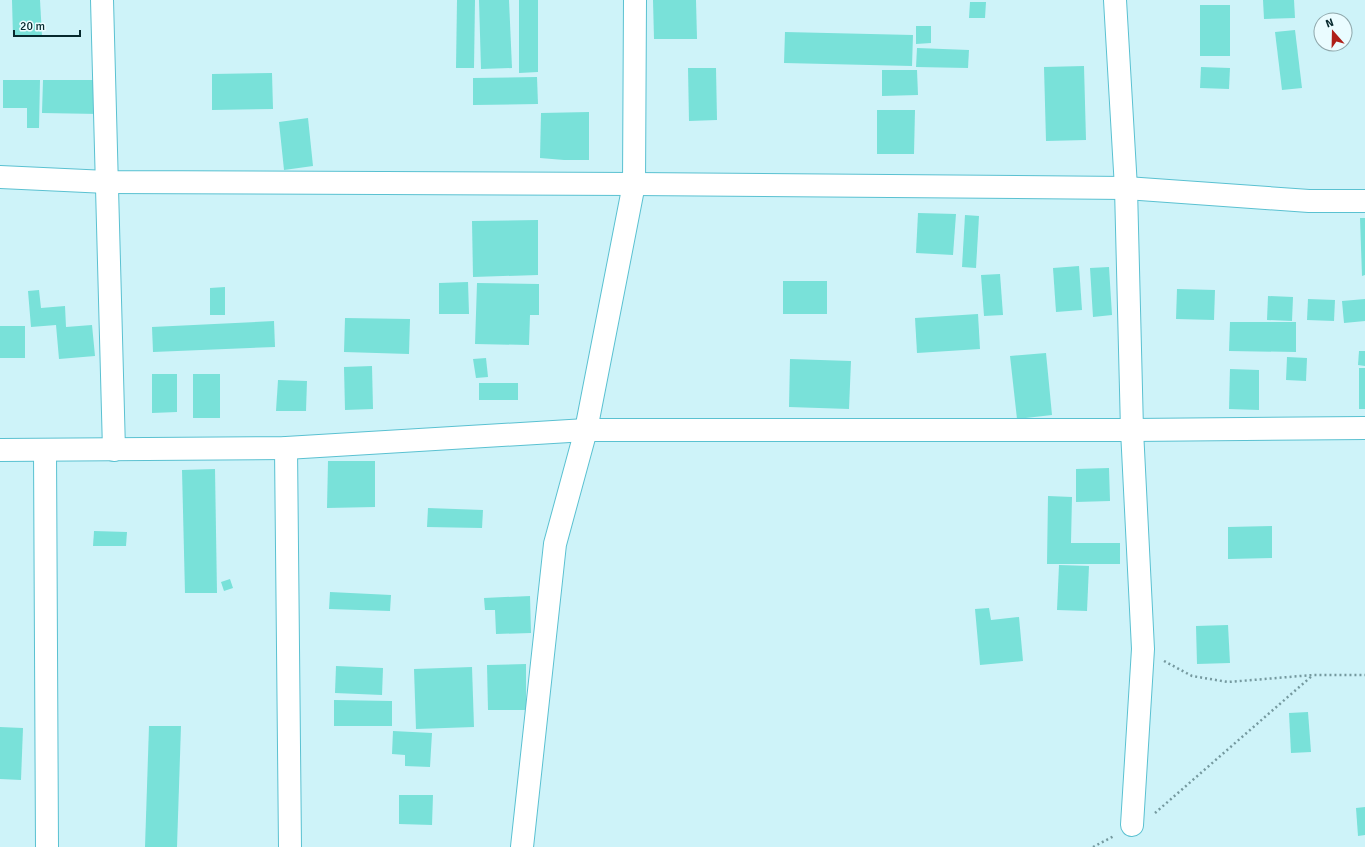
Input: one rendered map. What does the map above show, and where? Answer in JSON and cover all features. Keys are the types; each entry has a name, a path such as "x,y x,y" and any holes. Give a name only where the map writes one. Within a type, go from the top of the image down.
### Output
{"street":[{"path":"102,0 114,450"},
{"path":"522,847 555,544 586,430 634,184 635,0"},
{"path":"1115,0 1126,188 1132,430 1143,649 1132,826"},
{"path":"0,177 107,182 1126,188 1309,201 1365,201"},
{"path":"0,450 45,451 286,448 586,430 1132,430 1365,428"},
{"path":"286,448 290,847"},
{"path":"45,451 47,847"}],"path":[{"path":"1143,649 1192,676 1228,682 1313,675 1365,674"},
{"path":"1093,847 1158,811 1313,675"}],"building":[{"path":"12,0 40,0 42,36 13,37"},
{"path":"457,0 475,0 474,68 456,68"},
{"path":"479,0 509,0 512,68 481,69"},
{"path":"519,0 538,0 538,72 519,73"},
{"path":"653,0 696,0 697,39 654,39"},
{"path":"1263,0 1294,0 1295,18 1264,19"},
{"path":"970,2 986,2 985,18 969,18"},
{"path":"1200,5 1230,5 1230,56 1200,56"},
{"path":"916,26 931,26 931,43 916,44"},
{"path":"1295,30 1302,88 1282,90 1275,32"},
{"path":"785,32 913,35 912,66 784,63"},
{"path":"917,48 969,50 968,68 916,67"},
{"path":"1084,66 1086,140 1046,141 1044,67"},
{"path":"1201,67 1230,68 1229,89 1200,88"},
{"path":"688,68 716,68 717,120 689,121"},
{"path":"882,70 917,70 918,95 882,96"},
{"path":"272,73 273,109 212,110 212,74"},
{"path":"537,77 538,104 473,105 473,78"},
{"path":"3,80 40,80 39,128 27,128 27,108 3,108"},
{"path":"43,80 99,80 99,114 42,113"},
{"path":"877,110 915,110 914,154 877,154"},
{"path":"589,112 589,160 540,158 541,113"},
{"path":"308,118 313,166 284,170 279,122"},
{"path":"918,213 956,214 953,255 916,253"},
{"path":"965,215 979,216 976,268 962,267"},
{"path":"1360,218 1365,218 1365,275 1362,276"},
{"path":"538,220 538,275 473,277 472,221"},
{"path":"1079,266 1082,310 1056,312 1053,268"},
{"path":"1109,267 1112,315 1093,317 1090,268"},
{"path":"1000,274 1003,315 984,316 981,275"},
{"path":"783,281 827,281 827,314 783,314"},
{"path":"468,282 469,314 439,314 439,283"},
{"path":"477,283 539,284 539,315 530,315 529,345 475,344"},
{"path":"225,287 225,315 210,315 210,288"},
{"path":"1177,289 1215,290 1214,320 1176,319"},
{"path":"39,290 41,308 65,306 66,327 92,325 95,356 59,359 56,325 31,327 28,291"},
{"path":"1268,296 1293,297 1292,321 1267,320"},
{"path":"1308,299 1335,300 1334,321 1307,320"},
{"path":"1365,299 1365,321 1344,323 1342,301"},
{"path":"978,314 980,349 917,353 915,318"},
{"path":"345,318 410,319 409,354 344,352"},
{"path":"274,321 275,347 153,352 152,327"},
{"path":"1230,322 1296,322 1296,352 1229,351"},
{"path":"0,326 25,326 25,358 0,358"},
{"path":"1359,351 1365,351 1365,366 1358,365"},
{"path":"1046,353 1052,415 1017,419 1010,356"},
{"path":"1287,357 1307,358 1306,381 1286,380"},
{"path":"486,358 488,377 476,378 473,359"},
{"path":"790,359 851,361 849,409 789,407"},
{"path":"372,366 373,409 345,410 344,367"},
{"path":"1359,368 1365,368 1365,409 1359,409"},
{"path":"1230,369 1259,370 1259,410 1229,409"},
{"path":"152,374 177,374 177,412 152,413"},
{"path":"193,374 220,374 220,418 193,418"},
{"path":"278,380 307,381 306,411 276,411"},
{"path":"479,383 518,383 518,400 479,400"},
{"path":"328,461 375,461 375,507 327,508"},
{"path":"1109,468 1110,501 1076,502 1076,469"},
{"path":"215,469 217,593 185,593 182,470"},
{"path":"1048,496 1072,497 1071,543 1120,543 1120,564 1047,564"},
{"path":"428,508 483,510 482,528 427,527"},
{"path":"1272,526 1272,558 1228,559 1228,527"},
{"path":"94,531 127,532 126,546 93,546"},
{"path":"1059,565 1089,566 1087,611 1057,610"},
{"path":"230,579 233,588 224,591 221,582"},
{"path":"330,592 391,595 390,611 329,609"},
{"path":"530,596 531,633 496,634 495,610 485,610 484,598"},
{"path":"989,608 991,620 1019,617 1023,661 980,665 975,609"},
{"path":"1228,625 1230,663 1197,664 1196,626"},
{"path":"526,664 526,710 488,710 487,665"},
{"path":"336,666 383,668 382,695 335,693"},
{"path":"472,667 474,727 416,729 414,669"},
{"path":"334,700 392,701 392,726 334,726"},
{"path":"1308,712 1311,752 1291,753 1289,713"},
{"path":"149,726 181,726 177,847 145,847"},
{"path":"0,727 23,728 21,780 0,779"},
{"path":"393,731 432,733 430,767 405,766 405,755 392,754"},
{"path":"399,795 433,795 432,825 399,824"},
{"path":"1365,807 1365,835 1358,836 1356,808"}]}
